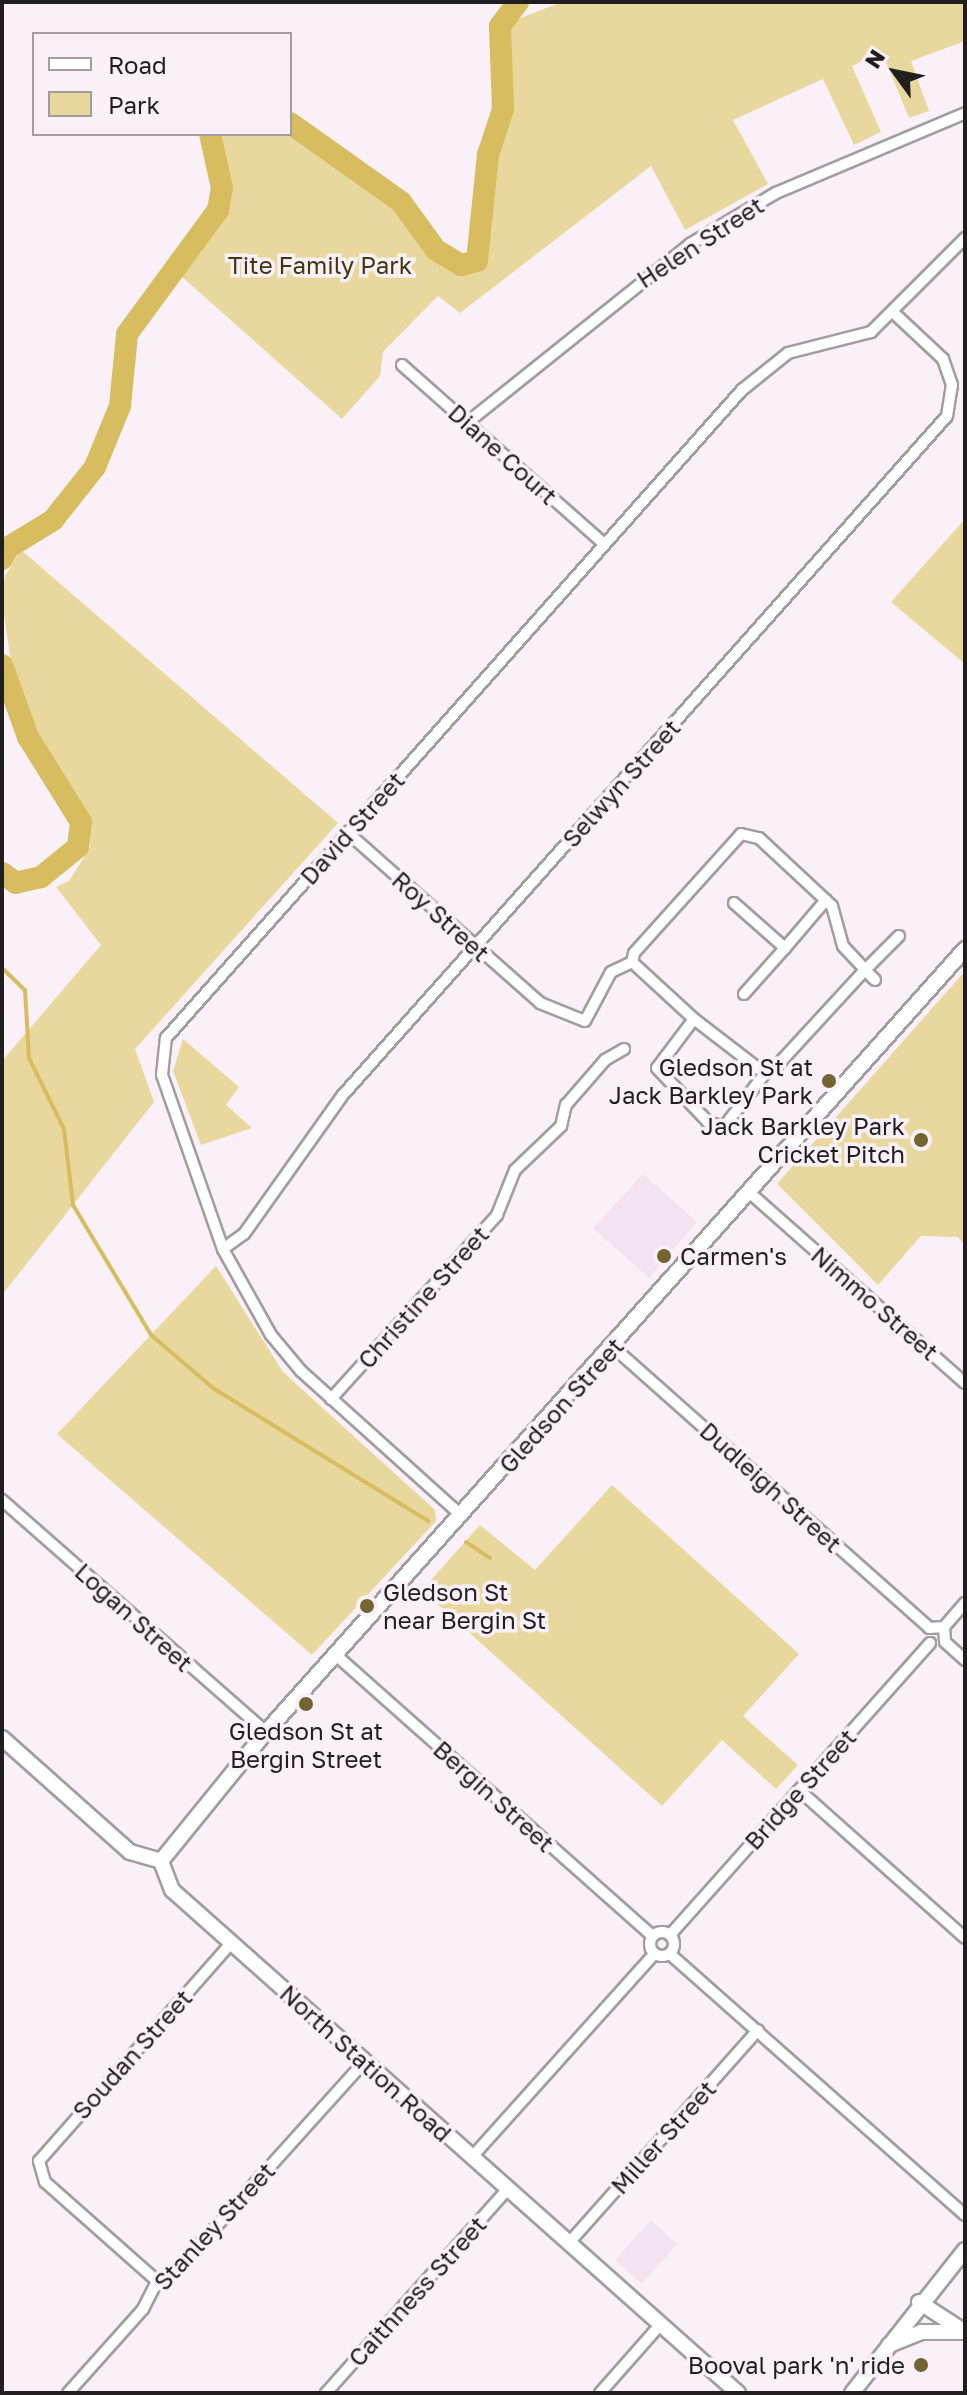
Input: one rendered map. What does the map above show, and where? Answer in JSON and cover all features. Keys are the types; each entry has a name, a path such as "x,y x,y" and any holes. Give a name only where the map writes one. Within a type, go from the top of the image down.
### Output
{"street":[{"name":"Helen Street","path":"468,422 690,244 776,193 965,113"},
{"name":"David Street","path":"462,1516 286,1356 223,1249 159,1057 166,1038 604,544 766,367 816,342 871,332 896,315 965,238"},
{"name":"Selwyn Street","path":"223,1249 244,1234 342,1096 947,416 952,385 943,359 896,315"},
{"name":"Diane Court","path":"402,365 604,544"},
{"name":"Roy Street","path":"347,832 536,1000 585,1021 611,972 632,962"},
{"path":"766,1072 694,1019 632,962 638,945 741,834 759,838 826,900 838,914 847,955 875,980"},
{"path":"744,994 826,900"},
{"path":"734,903 785,948"},
{"path":"694,1019 658,1074 708,1122 730,1123 766,1072 781,1065 899,936"},
{"name":"Gledson Street","path":"161,1861 266,1732 613,1347 965,949"},
{"name":"Christine Street","path":"331,1399 497,1215 515,1170 561,1126 566,1105 605,1060 624,1049"},
{"name":"Nimmo Street","path":"749,1192 965,1383"},
{"name":"Dudleigh Street","path":"613,1347 929,1628"},
{"name":"Logan Street","path":"2,1500 266,1732"},
{"path":"965,1603 944,1627 945,1642 965,1660"},
{"path":"944,1627 929,1628 930,1643 945,1642"},
{"name":"Bridge Street","path":"670,1935 930,1643"},
{"name":"Bergin Street","path":"337,1656 652,1936"},
{"path":"2,1738 130,1852 161,1861"},
{"path":"799,1790 965,1938"},
{"name":"North Station Road","path":"161,1861 165,1882 231,1943 738,2393"},
{"path":"654,1954 652,1936 670,1935 670,1954"},
{"name":"Soudan Street","path":"157,2281 45,2182 38,2168 47,2149 231,1943"},
{"path":"472,2157 654,1954 670,1954 965,2215"},
{"name":"Miller Street","path":"568,2244 758,2030"},
{"name":"Stanley Street","path":"68,2393 143,2309 157,2281 176,2271 364,2062"},
{"name":"Caithness Street","path":"326,2393 508,2189"},
{"path":"852,2393 919,2302 965,2250"},
{"path":"919,2302 965,2332"},
{"path":"600,2393 660,2325"},
{"path":"882,2349 911,2334 965,2332"}],"shaded area":[{"path":"643,1174 697,1222 649,1278 593,1228"},
{"path":"651,2220 677,2244 642,2284 615,2260"}],"green space":[{"name":"Tite Family Park","path":"965,2 965,41 911,61 929,111 909,118 882,52 852,66 881,132 854,145 823,79 733,120 768,184 685,230 651,166 460,313 438,296 383,352 380,376 342,419 172,268 218,210 222,188 210,136 292,136 292,124 401,202 436,250 461,265 477,261 488,155 503,109 500,26 559,3"},
{"path":"965,519 965,664 891,602"},
{"path":"21,550 338,823 135,1049 154,1102 2,1295 2,1061 101,945 56,887 69,881 90,848 88,813 34,730 11,662 2,601 5,576"},
{"path":"965,971 965,1246 958,1237 921,1236 878,1285 777,1184"},
{"path":"183,1039 239,1087 226,1105 252,1128 201,1145 173,1071"},
{"path":"216,1266 283,1372 435,1510 436,1521 312,1655 57,1434"},
{"path":"612,1485 799,1654 743,1716 798,1765 776,1789 722,1740 662,1806 422,1590 480,1525 535,1570"}],"waterway":[{"path":"292,124 401,202 436,250 461,265 477,261 488,155 503,109 500,26 518,2"},
{"path":"2,559 9,547 53,520 95,467 120,406 127,334 218,210 222,188 210,136"},
{"path":"2,665 28,737 81,822 78,847 41,877 16,883 2,873"},
{"path":"2,968 25,990 29,1058 64,1129 73,1205 151,1335 213,1388 428,1521"},
{"path":"466,1542 490,1558"}],"place":[{"name":"Gledson St at Jack Barkley Park","path":"829,1081"},
{"name":"Jack Barkley Park Cricket Pitch","path":"921,1140"},
{"name":"Carmen's","path":"664,1256"},
{"name":"Gledson St near Bergin St","path":"367,1606"},
{"name":"Gledson St at Bergin Street","path":"306,1704"},
{"name":"Booval park 'n' ride","path":"921,2365"}]}
